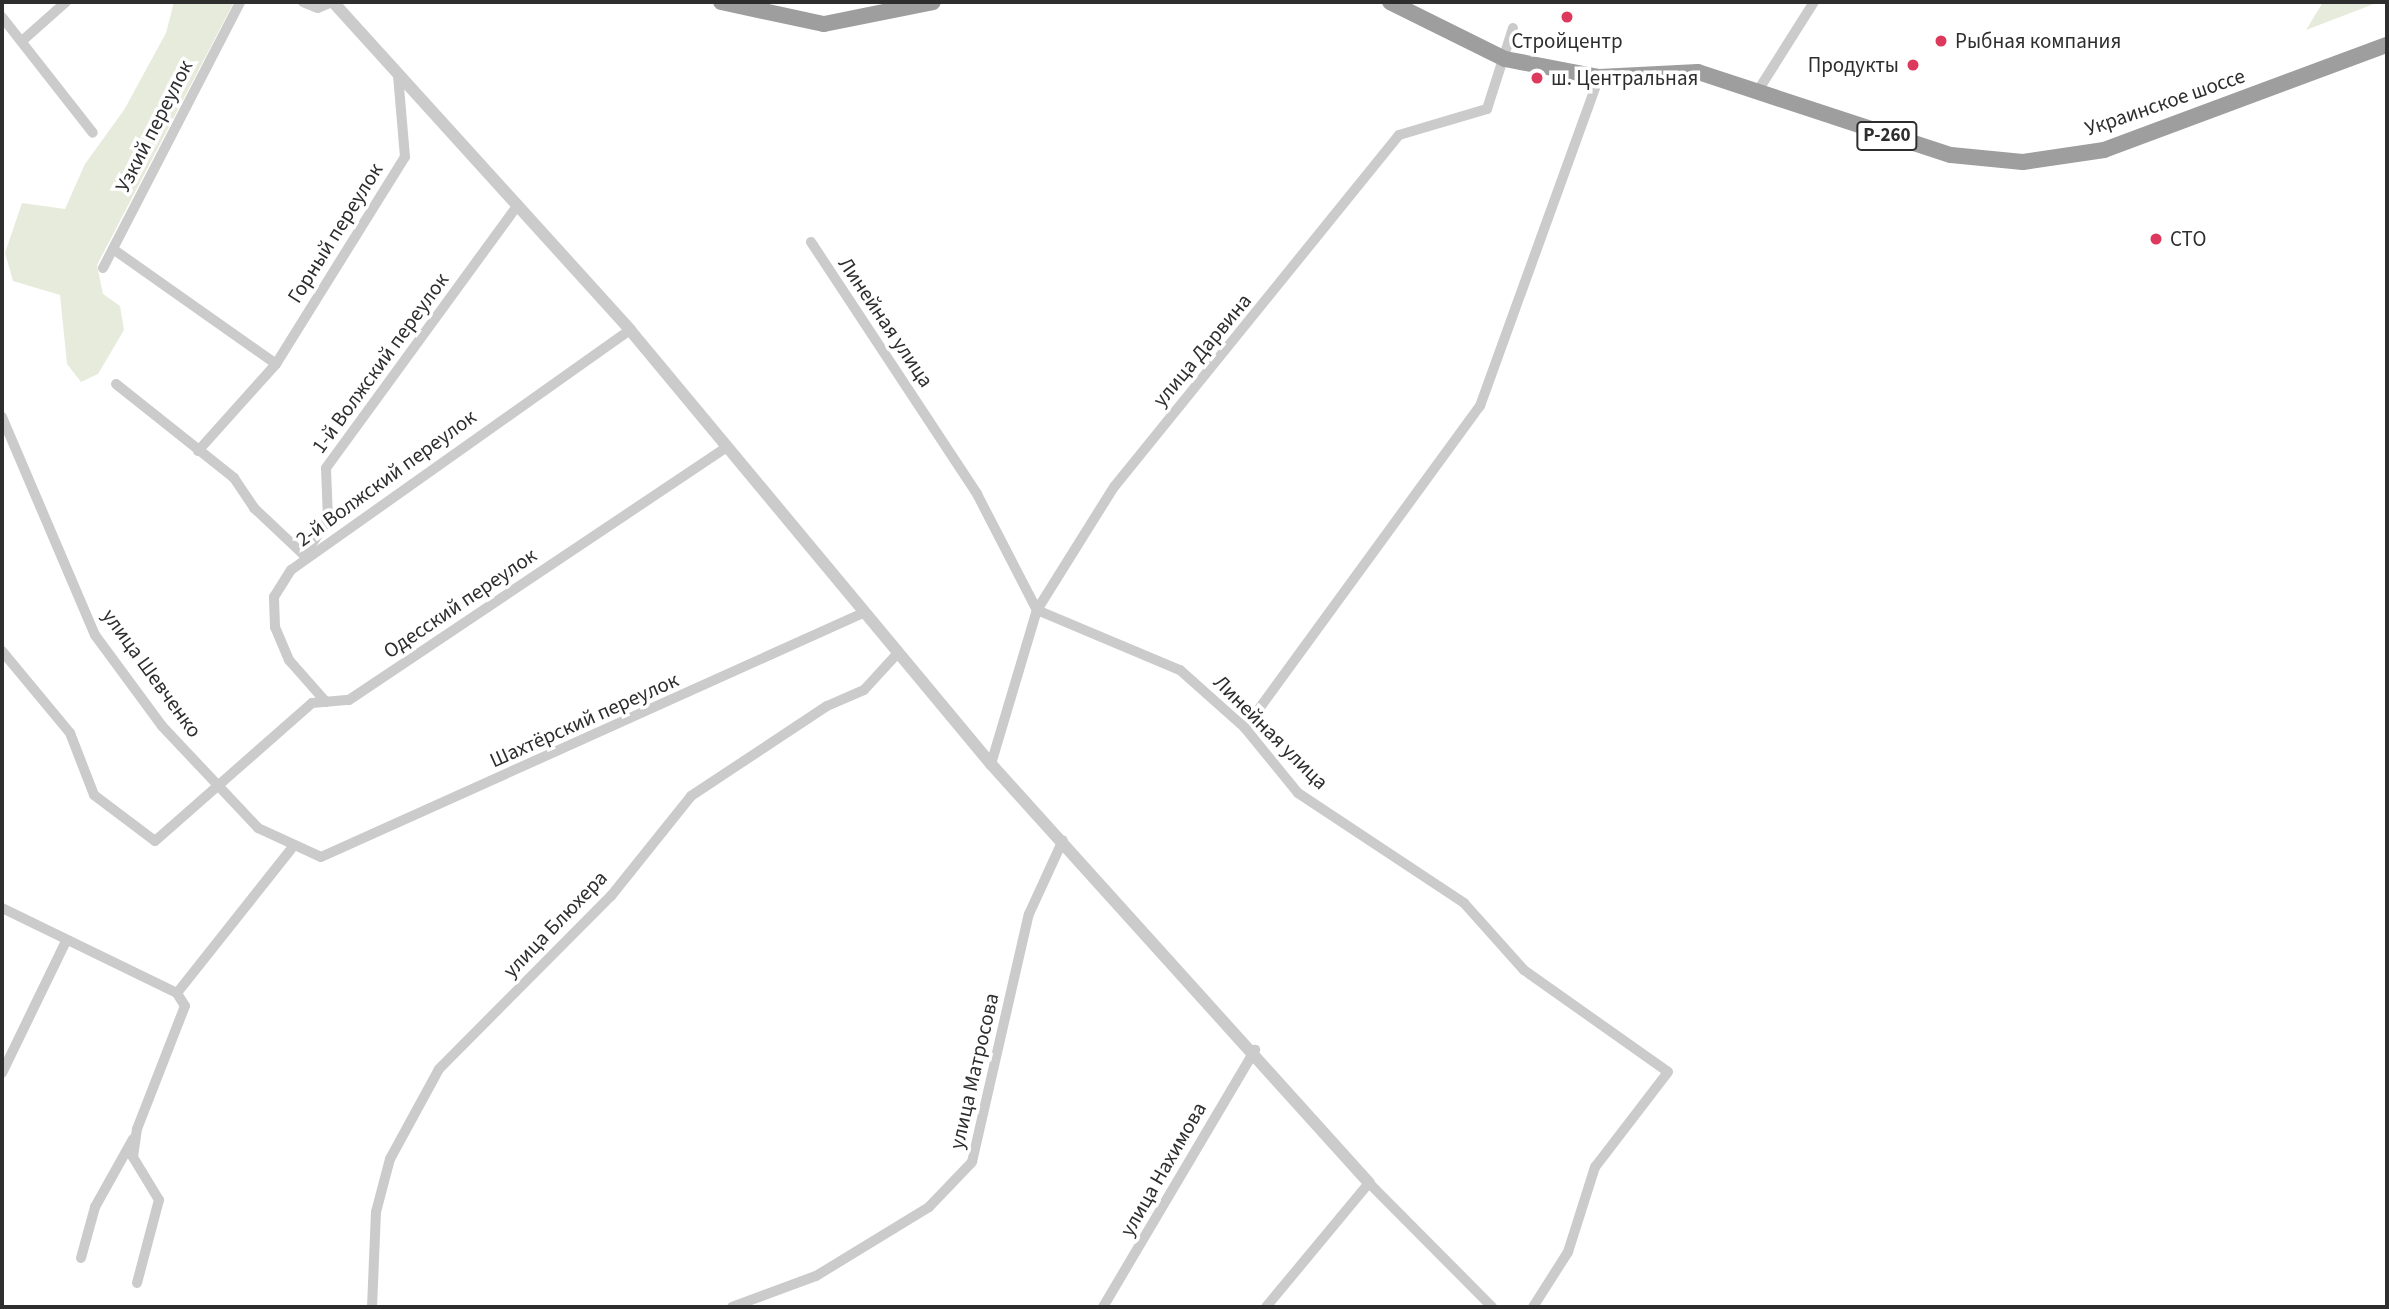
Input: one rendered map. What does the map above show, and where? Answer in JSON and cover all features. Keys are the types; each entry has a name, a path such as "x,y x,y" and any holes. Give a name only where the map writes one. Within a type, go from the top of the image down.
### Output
{"highway":[{"path":"720,2 824,24 933,2"},
{"name":"Украинское шоссе","path":"1390,2 1505,59 1599,77 1698,72 1759,89 1951,155 2023,162 2104,150 2387,45"}],"street":[{"path":"22,41 66,2"},
{"name":"Узкий переулок","path":"103,268 240,2"},
{"path":"303,2 318,8 332,2 518,205 630,330 861,614 991,764 1255,1049 1369,1183 1492,1307"},
{"path":"1759,89 1814,2"},
{"path":"2,17 93,132"},
{"name":"улица Дарвина","path":"991,764 1037,610 1114,487 1399,135 1486,109 1505,59 1513,28"},
{"name":"Горный переулок","path":"198,451 275,364 405,157 398,74"},
{"path":"1245,728 1480,406 1599,77"},
{"name":"1-й Волжский переулок","path":"306,556 328,520 326,468 518,205"},
{"name":"Линейная улица","path":"811,242 977,494 1037,610 1180,670 1245,728 1298,793 1464,903 1524,970 1668,1072 1595,1167 1568,1252 1534,1307"},
{"path":"113,249 275,364"},
{"name":"2-й Волжский переулок","path":"326,702 289,660 275,627 274,597 290,570 306,556 630,330"},
{"path":"116,384 234,478 254,508 306,556"},
{"name":"улица Шевченко","path":"2,417 95,635 162,726 258,828 291,849 321,858"},
{"name":"Одесский переулок","path":"2,651 70,733 94,795 131,829 155,841 312,703 349,700 727,447"},
{"name":"Шахтёрский переулок","path":"321,858 861,614"},
{"name":"улица Блюхера","path":"372,1307 376,1212 390,1159 439,1069 611,896 691,796 827,706 864,690 897,655"},
{"name":"улица Матросова","path":"732,1307 816,1276 929,1206 972,1162 1029,914 1063,841"},
{"path":"177,993 291,849"},
{"path":"2,908 177,993 185,1006 136,1132 95,1207 80,1258"},
{"path":"2,1073 66,941"},
{"name":"улица Нахимова","path":"1103,1307 1255,1049"},
{"path":"136,1132 133,1157 159,1200 136,1283"},
{"path":"1266,1307 1369,1183"}],"shaded area":[{"path":"174,2 234,2 97,265 103,294 120,306 124,330 98,374 81,382 67,364 60,295 13,281 5,253 22,203 65,209 85,164 124,110 166,33"},
{"path":"2323,2 2379,2 2306,30"}],"place":[{"name":"Стройцентр","path":"1567,17"},
{"name":"Рыбная компания","path":"1941,41"},
{"name":"Продукты","path":"1913,65"},
{"name":"ш. Центральная","path":"1537,78"},
{"name":"СТО","path":"2156,239"}]}
